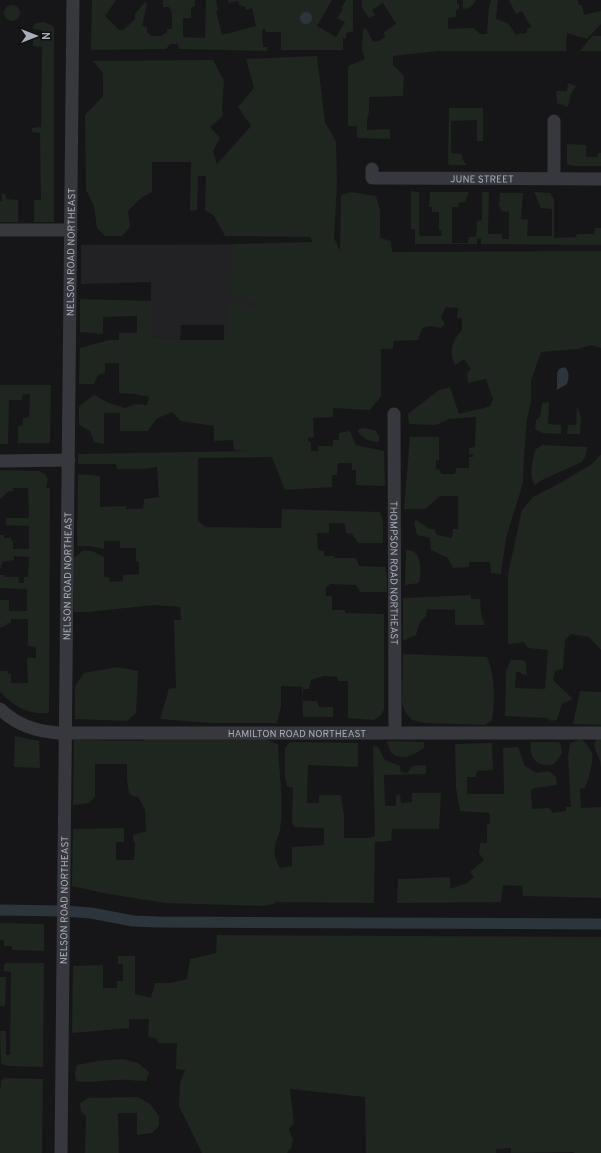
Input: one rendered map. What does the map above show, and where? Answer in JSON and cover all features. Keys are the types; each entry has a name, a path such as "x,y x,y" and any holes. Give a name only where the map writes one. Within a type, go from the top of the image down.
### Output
{"street":[{"name":"NELSON ROAD NORTHEAST","path":"61,1153 73,0"},
{"path":"554,121 554,178"},
{"name":"JUNE STREET","path":"372,170 372,178 601,179"},
{"path":"0,230 71,230"},
{"name":"THOMPSON ROAD NORTHEAST","path":"394,414 395,732"},
{"path":"0,461 69,460"},
{"name":"HAMILTON ROAD NORTHEAST","path":"0,708 22,725 40,731 66,733 601,733"}],"shaded area":[{"path":"92,0 116,0 105,16 119,30 123,30 135,19 135,14 145,2 147,3 142,26 147,27 147,32 151,36 162,36 163,34 167,33 167,29 172,29 172,12 169,7 163,7 163,0 195,0 195,6 191,8 191,18 183,18 183,37 205,38 206,0 216,0 218,10 216,11 222,35 256,26 252,8 246,10 245,6 241,7 241,5 239,5 238,1 229,3 228,0 332,0 317,26 336,37 345,22 337,18 343,9 341,8 346,0 353,0 353,31 346,33 346,39 343,38 343,50 281,50 281,32 266,32 265,29 262,29 263,47 267,47 267,51 179,49 177,44 170,44 166,49 91,50"},
{"path":"362,0 457,0 459,9 456,10 456,17 448,18 448,29 474,28 480,34 487,34 491,0 498,0 496,19 509,24 516,35 527,32 527,29 531,27 522,11 516,14 509,0 578,0 579,5 582,5 584,15 601,11 601,24 587,39 567,33 566,51 440,51 393,56 393,65 404,76 403,96 369,97 369,112 367,120 367,130 390,129 390,139 357,138 357,126 348,126 348,66 365,59 362,50 363,30 366,28 373,42 379,41 385,37 384,32 396,24 383,3 372,10 375,15 369,18 361,6"},
{"path":"463,0 476,0 474,4 463,9"},
{"path":"9,5 15,5 20,10 18,19 15,21 9,21 4,16 4,10"},
{"path":"304,12 308,12 312,18 308,24 304,24 300,20 300,16"},
{"path":"44,22 54,27 54,222 34,222 34,200 41,200 40,133 32,132 32,128 41,127 42,47 33,46 33,39 42,38 42,30 33,29 33,26 36,23"},
{"path":"592,36 601,36 601,51 580,51"},
{"path":"317,56 325,122 336,141 337,183 334,238 340,251 341,195 351,192 376,196 380,210 380,238 391,241 392,252 601,251 601,348 591,345 578,349 541,352 531,381 531,402 527,420 523,483 506,538 501,574 491,573 490,562 469,562 469,567 453,568 448,558 431,550 430,538 417,535 414,522 416,520 430,529 434,529 437,535 452,538 453,529 458,529 458,496 440,496 425,509 404,509 410,437 439,437 439,460 436,460 436,469 440,470 441,474 455,474 456,468 469,468 469,457 473,457 473,454 469,454 469,448 475,447 476,417 449,419 436,425 409,424 408,414 439,390 450,387 459,414 490,406 493,399 486,379 468,383 467,373 471,369 464,359 455,365 453,360 452,346 462,330 462,318 457,318 458,308 446,307 441,317 445,324 441,328 430,326 422,328 418,340 394,341 393,349 381,349 381,396 370,410 333,408 333,417 313,418 314,437 308,438 308,441 311,442 311,451 318,451 318,446 333,446 333,440 339,440 339,433 350,431 356,445 384,451 385,486 356,485 356,470 352,470 352,463 338,463 337,475 332,475 332,487 285,490 272,457 198,458 198,521 206,527 281,528 282,509 380,512 383,521 383,543 358,543 352,534 346,533 345,523 329,523 329,533 317,533 318,550 324,551 324,556 334,556 334,558 356,558 359,566 385,567 387,576 387,592 360,592 356,585 330,584 326,588 326,596 332,596 332,610 345,610 345,613 384,614 384,710 381,715 374,720 348,718 348,681 338,681 338,677 324,676 311,680 309,689 303,689 303,701 317,701 319,707 333,707 333,717 303,717 302,687 281,686 281,706 277,723 211,723 160,719 169,689 176,688 174,620 181,620 180,607 154,605 89,612 74,612 73,559 82,551 92,551 104,557 104,577 109,577 110,582 123,581 123,575 139,574 139,562 136,561 136,548 120,548 120,541 104,541 104,549 88,546 77,546 78,474 100,476 100,507 126,506 126,509 143,509 144,499 159,497 157,467 144,469 117,469 116,464 78,464 78,454 250,451 234,450 233,440 214,441 214,426 181,421 172,412 156,419 148,431 120,431 120,413 104,413 104,444 94,442 90,431 79,425 79,406 94,395 109,403 125,408 135,404 147,405 149,397 119,393 119,363 105,363 105,373 98,375 94,384 79,384 80,348 109,340 119,340 119,333 137,333 137,316 103,317 103,334 80,332 80,299 151,301 151,337 180,340 228,340 229,301 256,309 259,305 229,292 234,244 313,242 310,237 225,236 214,216 205,210 206,176 198,176 197,210 190,211 191,162 152,162 152,192 141,198 128,211 130,227 122,236 105,236 97,228 94,206 86,190 85,115 103,96 103,73 93,61 213,60 224,81 223,116 210,127 220,138 213,151 217,164 251,126 238,107 254,88 246,59"},
{"path":"568,83 576,86 571,94 568,107 557,103 556,91 567,91"},
{"path":"449,108 483,108 483,141 477,141 477,120 451,121 451,153 462,154 463,160 467,165 449,165 448,163"},
{"path":"567,144 586,145 586,157 598,157 598,153 601,153 601,166 574,166 567,164"},
{"path":"411,191 419,192 420,236 442,236 441,230 439,230 439,212 432,212 432,207 429,207 430,192 469,192 465,202 458,203 459,207 452,207 452,243 468,243 469,237 476,237 477,221 482,220 482,192 489,192 488,234 502,234 502,239 509,239 509,212 501,211 501,207 499,207 500,193 523,193 521,219 528,220 527,236 552,236 552,209 541,208 534,192 550,193 554,199 554,238 576,237 577,234 594,234 595,228 601,228 601,245 481,244 481,238 477,239 477,244 415,244 415,229 411,229"},
{"path":"2,194 5,194 6,199 18,200 18,222 0,222 0,201 2,201"},
{"path":"286,244 285,340 224,340 224,325 181,325 180,340 151,337 151,282 81,284 81,245"},
{"path":"565,367 569,375 567,384 557,390 557,373 559,369"},
{"path":"0,385 51,385 50,443 18,443 18,426 23,425 23,418 29,417 30,394 23,394 22,400 9,400 8,444 0,444"},
{"path":"549,402 548,424 561,425 561,434 543,433 535,429 536,420 540,417 542,403"},
{"path":"577,406 581,418 580,434 567,434 568,425 576,425"},
{"path":"362,428 375,430 379,436 379,442 370,441 363,437 358,432 358,430"},
{"path":"542,445 587,447 586,455 582,462 542,480 535,485 531,473 532,464 535,450"},
{"path":"600,455 601,650 589,637 571,634 565,640 563,669 555,671 553,680 573,699 562,704 557,720 551,721 546,718 505,716 506,671 511,660 523,660 526,662 527,675 516,672 515,688 545,689 548,650 528,648 524,642 508,644 508,574 522,510 533,497 592,464"},
{"path":"0,470 39,471 45,474 48,479 46,488 50,488 49,713 35,713 28,711 10,701 0,692 0,671 8,671 8,674 11,674 11,683 28,683 27,658 36,658 36,647 28,646 28,619 11,619 11,623 7,623 7,625 0,628 0,600 9,600 9,611 27,611 27,589 0,588 0,575 5,575 5,577 18,577 19,583 24,583 24,577 28,577 29,557 14,556 14,560 2,562 0,568 0,535 4,535 4,538 11,538 11,541 13,541 13,549 29,549 29,526 6,525 6,518 29,518 28,488 13,488 13,491 9,491 0,499"},
{"path":"406,550 413,551 418,557 420,571 419,583 405,585"},
{"path":"471,595 471,599 480,599 481,614 485,625 455,625 455,610 427,609 426,616 420,622 416,635 403,641 403,598"},
{"path":"403,654 487,657 492,671 494,688 492,720 485,725 425,723 412,720 406,713 402,704"},
{"path":"117,667 138,671 136,713 127,721 75,719 75,686 84,673"},
{"path":"580,691 601,692 601,725 573,724"},
{"path":"15,736 39,741 40,768 14,767"},
{"path":"145,737 258,737 278,744 282,809 280,830 275,846 275,852 280,868 292,866 292,847 324,845 324,828 294,827 292,821 293,788 287,786 285,777 285,748 290,742 358,743 358,767 308,765 307,803 319,803 319,795 341,795 344,815 344,838 368,838 375,836 373,746 378,747 385,760 400,766 401,772 407,773 412,766 426,765 426,774 384,775 385,806 396,806 396,795 400,794 401,803 412,802 412,793 441,793 439,829 392,828 391,841 375,842 374,903 277,902 263,906 165,903 103,893 72,886 73,829 124,828 124,842 116,842 116,860 134,860 135,842 133,841 133,835 146,831 145,810 139,798 129,794 127,764 95,764 95,797 89,803 73,805 74,740 144,741"},
{"path":"597,737 601,737 601,768 594,746"},
{"path":"582,739 592,753 592,760 585,788 580,789 581,808 601,807 601,898 523,896 522,886 503,885 501,902 397,903 398,879 450,877 450,889 467,883 474,877 470,872 484,860 479,853 480,843 487,843 487,825 490,823 490,813 460,811 456,788 455,744 492,743 493,770 477,771 476,777 467,777 467,794 504,794 503,748 518,747 525,766 537,773 549,771 556,777 557,785 531,790 532,809 549,808 553,813 566,811 566,807 571,807 568,757 570,743"},
{"path":"387,741 424,742 424,748 413,755 400,757 391,752"},
{"path":"531,742 559,742 562,753 554,764 543,765 535,761 531,753"},
{"path":"0,923 44,924 44,951 13,950 11,946 4,946 4,940 0,940"},
{"path":"217,935 601,937 601,1153 511,1153 511,1148 496,1149 496,1153 366,1153 365,1097 290,1089 294,1123 289,1129 293,1140 291,1149 287,1152 288,1153 202,1153 179,1106 180,1084 185,1070 176,1069 177,1043 158,1043 157,1039 148,1037 149,1019 129,1019 129,1028 72,1033 73,966 103,965 103,988 117,988 117,981 123,981 123,964 118,964 118,956 135,956 135,994 151,998 155,983 170,983 187,979 190,959 216,953"},
{"path":"6,963 44,963 43,1067 8,1066 1,1064 0,1031 6,1031 6,1055 10,1055 11,972 4,971 4,965"},
{"path":"0,977 6,977 5,1006 0,1006"},
{"path":"123,1059 138,1063 149,1072 146,1081 76,1081 75,1073 77,1065"},
{"path":"5,1078 43,1079 42,1153 0,1153 0,1087 1,1080"},
{"path":"138,1097 150,1104 159,1116 159,1126 152,1133 137,1135 137,1113 118,1113 119,1153 85,1153 86,1116 81,1112 80,1103 88,1098"}],"waterway":[{"path":"0,910 91,913 133,921 157,922 601,924"}]}
